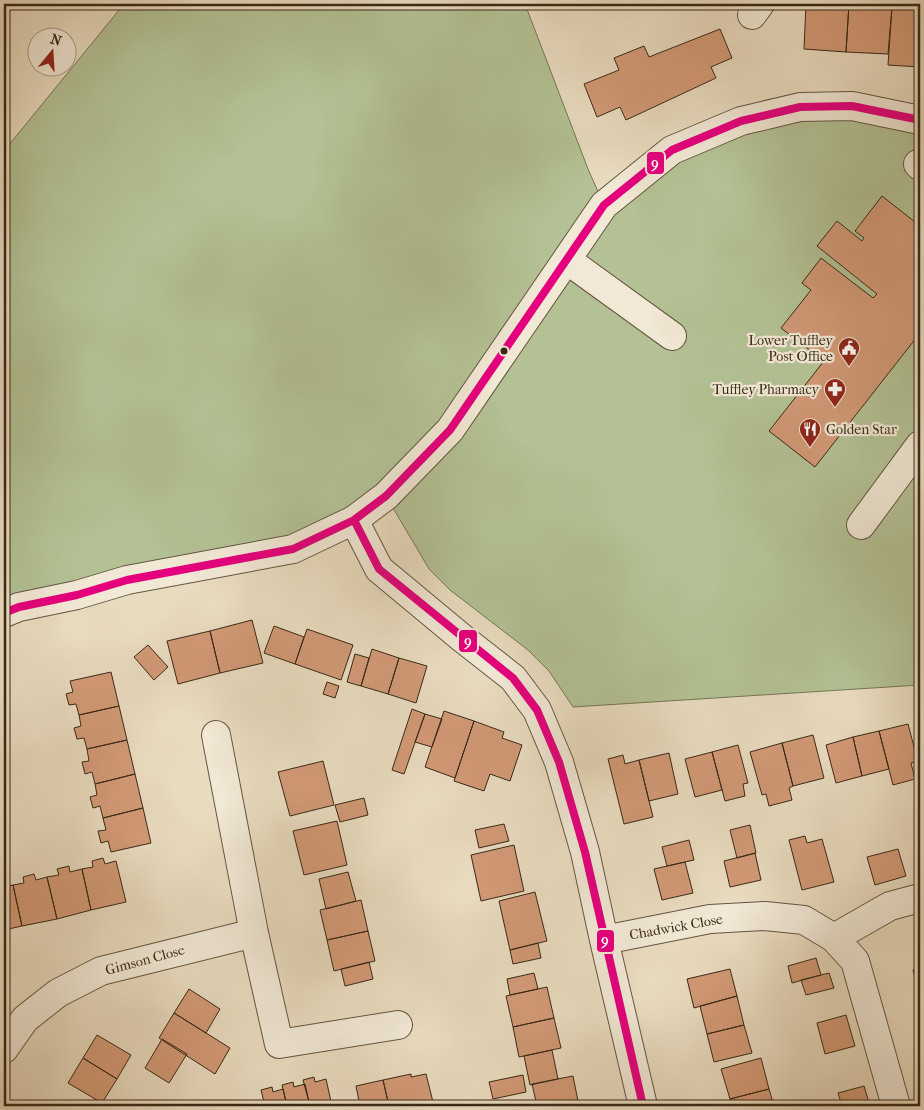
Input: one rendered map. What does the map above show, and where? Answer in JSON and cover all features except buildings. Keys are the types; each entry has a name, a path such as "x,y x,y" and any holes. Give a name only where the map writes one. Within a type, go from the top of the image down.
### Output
{"street":[{"path":"4,613 19,607 77,595 128,580 294,549 354,520 386,496 450,430 604,205 672,150 740,121 800,107 852,106 920,120"},
{"path":"567,260 672,336"},
{"path":"861,525 920,446"},
{"path":"354,520 379,568 513,678 537,710 558,762 585,852 643,1106"},
{"path":"216,735 254,934 279,1044 398,1025"},
{"path":"834,938 890,906 920,898"},
{"name":"Chadwick Close","path":"604,940 710,919 765,916 804,920 834,938 855,961 896,1106"},
{"name":"Gimson Close","path":"4,1049 24,1019 58,994 101,971 254,934"}],"green space":[{"path":"124,4 525,4 588,169 604,205 672,150 800,107 920,120 920,685 573,707 549,671 528,650 450,590 429,569 386,496 354,520 4,613 4,151 64,78 78,78 78,60"}],"transit line":[{"name":"9","path":"4,613 19,607 77,595 127,580 293,549 354,520 386,496 450,430 604,205 672,150 741,121 800,107 852,106 920,120"},
{"name":"9","path":"354,520 379,569 513,678 537,710 559,762 585,852 643,1106"}],"place":[{"name":"Lower Tuffley Post Office","path":"849,367"},
{"name":"Tuffley Pharmacy","path":"835,408"},
{"name":"Golden Star","path":"810,448"}]}
